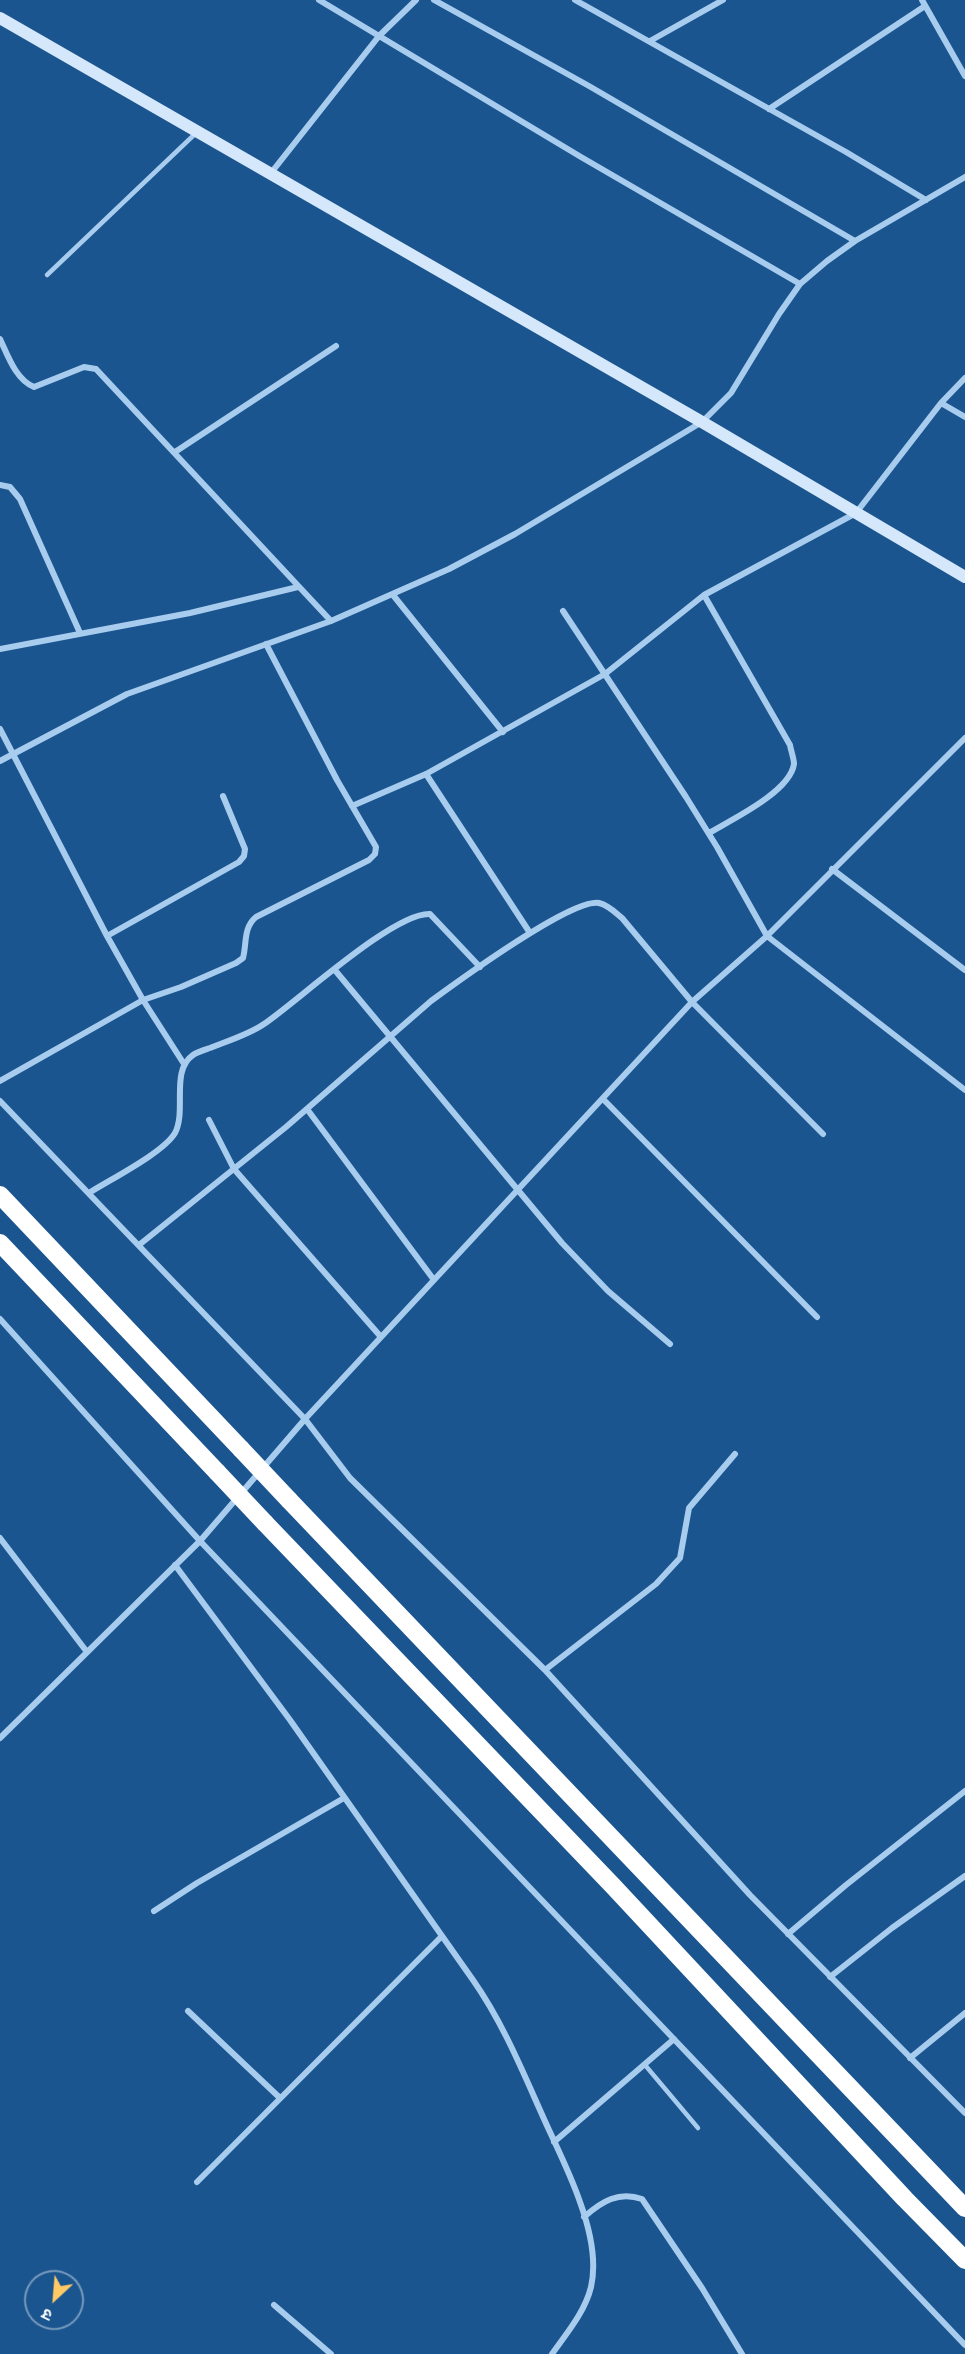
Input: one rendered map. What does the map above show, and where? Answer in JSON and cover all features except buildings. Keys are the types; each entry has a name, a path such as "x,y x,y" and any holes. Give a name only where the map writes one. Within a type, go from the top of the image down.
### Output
{"highway":[{"path":"0,1195 965,2208"},
{"path":"0,1243 588,1860 965,2260"}],"street":[{"path":"319,0 581,157 800,284"},
{"path":"271,173 379,36 416,0"},
{"path":"434,0 589,86 855,242"},
{"path":"650,42 723,0"},
{"path":"580,1 926,200"},
{"path":"769,109 924,3 965,76"},
{"path":"0,18 702,422 965,577"},
{"path":"0,761 127,694 331,621 393,594 515,534 702,422 731,393 800,284 827,261 855,242 965,177"},
{"path":"0,339 18,374 26,384 34,387 84,367 96,369 331,621"},
{"path":"175,452 336,346"},
{"path":"352,806 426,774 604,674 704,595 856,513 941,403 965,378"},
{"path":"941,403 965,417"},
{"path":"0,485 10,488 20,499 80,633"},
{"path":"0,649 190,613 298,587"},
{"path":"393,594 503,732"},
{"path":"704,595 790,745 794,764 786,780 767,797 709,833"},
{"path":"563,611 709,833 766,936 965,1090"},
{"path":"0,1081 143,1000 181,987 236,963 243,958 246,931 249,923 256,917 369,860 375,854 376,847 266,644"},
{"path":"0,729 107,936 143,1000 184,1064"},
{"path":"0,1738 200,1541 305,1419 692,1002 766,936 965,738"},
{"path":"426,774 530,933"},
{"path":"107,936 239,862 244,856 245,849 223,796"},
{"path":"832,869 965,970"},
{"path":"139,1245 307,1109 431,1001 530,933 579,908 597,903 612,909 622,918 692,1002 823,1134"},
{"path":"89,1193 163,1146 174,1134 180,1120 181,1079 184,1064 193,1055 262,1026 367,945 421,914 430,914 480,967"},
{"path":"334,969 581,1265 670,1344"},
{"path":"603,1099 817,1317"},
{"path":"0,1101 305,1419 350,1478 545,1670 750,1895 965,2113"},
{"path":"307,1109 434,1280"},
{"path":"209,1120 234,1169 381,1337"},
{"path":"0,1319 200,1541 965,2345"},
{"path":"545,1670 671,1570 680,1558 689,1508 735,1454"},
{"path":"0,1538 87,1652"},
{"path":"175,1565 290,1720 489,2003 580,2202 593,2265 591,2287 583,2308 552,2354"},
{"path":"788,1935 881,1856 965,1791"},
{"path":"154,1911 197,1883 344,1798"},
{"path":"830,1977 892,1928 965,1876"},
{"path":"197,2182 442,1936"},
{"path":"188,2011 280,2098"},
{"path":"910,2058 965,2013"},
{"path":"554,2142 674,2040"},
{"path":"584,2217 596,2206 612,2197 631,2195 642,2199 702,2288 742,2354"},
{"path":"274,2305 331,2354"}],"lane":[{"path":"47,275 198,131"},
{"path":"645,2065 698,2128"}]}
